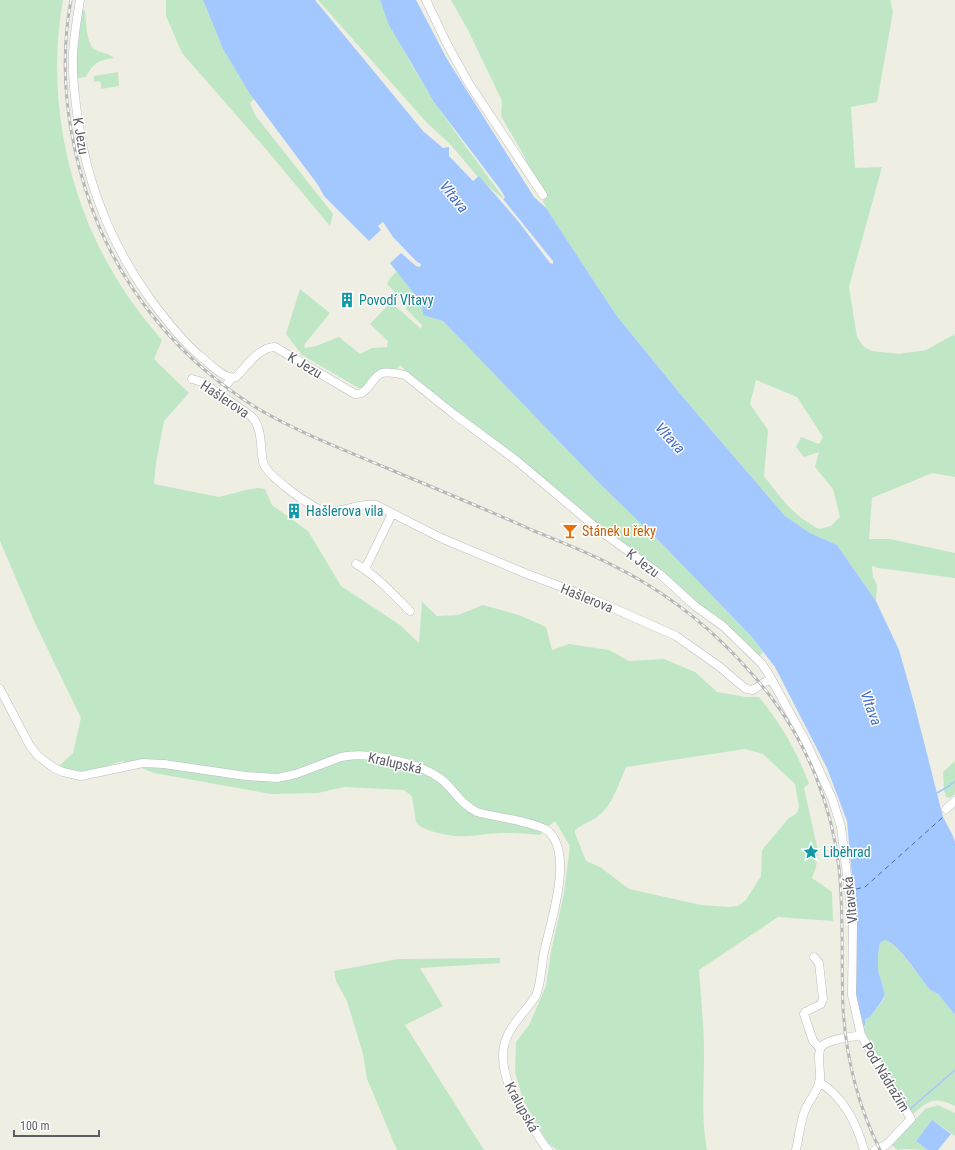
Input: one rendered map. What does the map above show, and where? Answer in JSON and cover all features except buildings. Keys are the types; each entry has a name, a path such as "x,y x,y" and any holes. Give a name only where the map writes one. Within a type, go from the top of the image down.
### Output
{"street":[{"name":"K Jezu","path":"80,0 73,55 76,105 90,178 106,223 122,256 158,310 192,349 225,376 232,378 236,377 262,350 275,347 355,394 364,392 380,374 395,373 405,375 455,415 517,461 598,530 661,575 695,606 723,626"},
{"path":"426,0 447,44 468,82 543,195"},
{"path":"220,394 232,378"},
{"name":"Hašlerova","path":"192,379 202,382 251,416 257,422 262,447 263,464 276,479 304,500 319,509 333,512 367,504 376,505 441,538 527,574 586,596 676,636 720,667 746,689 753,690 764,682 772,680"},
{"path":"366,569 392,514"},
{"path":"356,564 366,569 410,611"},
{"name":"Vltavská","path":"723,626 761,663 772,680 806,742 832,798 841,827 850,898 853,924 852,995 860,1035"},
{"name":"Kralupská","path":"0,689 30,746 38,756 54,768 63,772 81,776 143,763 164,764 246,776 278,778 296,774 341,757 372,756 427,771 442,780 460,800 471,809 478,812 535,825 547,831 553,838 558,848 560,858 557,902 545,950 540,983 534,999 510,1030 504,1043 503,1055 506,1077 512,1093 548,1150"},
{"path":"946,809 955,801"},
{"path":"814,957 819,963 823,999 821,1004 805,1012 804,1014 813,1041 820,1048"},
{"path":"796,1150 805,1109 820,1082 820,1048 835,1040 860,1035"},
{"name":"Pod Nádražím","path":"860,1035 911,1119 886,1145 876,1150"},
{"path":"820,1082 832,1091 850,1114 864,1150"}],"green space":[{"path":"0,0 63,0 58,38 57,76 60,114 66,152 76,189 89,225 106,259 129,298 162,340 154,359 189,393 164,421 156,463 154,484 219,497 246,490 258,488 265,489 272,505 308,531 341,586 400,625 419,643 422,602 437,616 458,615 483,605 519,615 546,627 552,650 569,644 609,650 629,661 664,659 695,672 717,692 746,697 759,697 788,738 800,761 809,784 804,788 818,851 816,867 812,878 832,892 833,921 778,917 699,970 704,1044 703,1115 707,1150 557,1150 548,1143 523,1100 515,1072 516,1042 529,1025 546,986 551,952 564,893 570,846 555,821 541,832 541,835 503,833 468,836 446,835 423,828 416,822 412,796 404,790 344,787 318,793 271,794 154,773 123,761 78,775 58,767 73,753 81,718 35,623 0,541","holes":["745,749 763,754 795,784 799,806 797,813 788,819 762,850 761,876 746,900 738,906 729,907 701,905 629,889 600,867 586,861 575,830 603,812 611,801 626,767"]},
{"path":"166,0 203,0 223,49 254,99 250,103 255,115 333,214 330,226 265,148 182,53 166,16"},
{"path":"318,0 380,0 391,27 419,77 451,126 503,197 502,198 478,177 451,145 427,123"},
{"path":"451,0 890,0 893,12 877,102 851,107 855,168 882,167 849,287 857,337 864,347 872,351 899,354 926,350 955,334 955,477 932,473 872,498 869,539 890,539 955,553 955,578 872,566 873,577 877,585 876,601 837,545 810,533 785,516 682,396 616,315 546,208 523,154 501,116 502,101 469,32","holes":["756,380 797,397 823,437 819,444 801,437 796,447 804,457 819,452 815,467 833,489 840,517 831,526 819,529 794,512 764,476 768,430 750,404"]},
{"path":"81,10 85,10 87,30 91,46 94,49 114,58 97,63 86,77 78,78 76,72 75,55"},
{"path":"118,72 119,86 101,89 101,83 99,81 94,82 94,76"},
{"path":"397,271 422,304 425,315 443,321 601,485 663,545 751,636 763,652 757,660 723,626 419,385 400,365 397,369 382,369 362,390 302,355 286,334 300,289 330,313 304,345 305,348 316,346 339,337 360,354 372,348 387,347 388,341 370,324 391,302 421,329 422,325 406,309 407,305 387,284 390,278"},
{"path":"955,761 955,794 950,798 946,797 944,790 943,772"},
{"path":"885,940 902,954 930,990 938,994 955,1015 955,1106 937,1100 924,1105 913,1114 861,1026 865,1019 869,1017 883,1001 885,994 878,970 878,955 880,943"},
{"path":"500,958 500,963 420,968 443,1006 405,1025 484,1150 397,1150 367,1079 363,1054 347,1001 336,981 334,971 398,959"},
{"path":"938,1105 955,1113 955,1136 932,1120 916,1141 928,1150 897,1150 892,1145 925,1109"}],"water":[{"name":"Vltava","path":"203,0 315,0 423,131 443,148 449,147 449,156 473,181 479,176 518,221 550,263 553,264 553,261 503,199 505,197 500,189 434,102 389,25 380,0 416,0 447,59 534,197 546,208 616,315 682,396 785,516 810,533 837,545 876,601 899,650 943,817 955,842 955,1015 938,994 930,990 903,954 885,940 880,943 878,970 885,994 882,1001 869,1018 865,1019 865,1025 861,1026 855,991 856,889 853,887 847,821 827,768 775,667 751,636 663,545 601,485 443,321 423,315 422,304 390,263 401,253 416,266 420,267 421,264 417,262 393,237 383,222 378,226 381,230 369,241 324,196 318,185 250,94 223,49"},
{"path":"932,1120 951,1134 938,1150 928,1150 916,1141"}],"waterway":[{"path":"937,793 955,781"},
{"path":"910,1109 955,1070"}],"ferry route":[{"path":"856,889 865,887 943,817"}],"railway":[{"path":"71,0 65,52 66,78 71,130 83,181 104,238 120,268 138,297 159,324 182,349 207,372 234,393 277,419 325,442 590,554 645,583 663,594 713,634 758,680 771,697 796,735 807,756 831,822 836,845 841,886 843,1008 847,1045 859,1099 880,1150"}],"place":[{"name":"Povodí Vltavy","path":"347,300"},
{"name":"Hašlerova vila","path":"294,511"},
{"name":"Stánek u řeky","path":"570,531"},
{"name":"Liběhrad","path":"811,852"}]}
